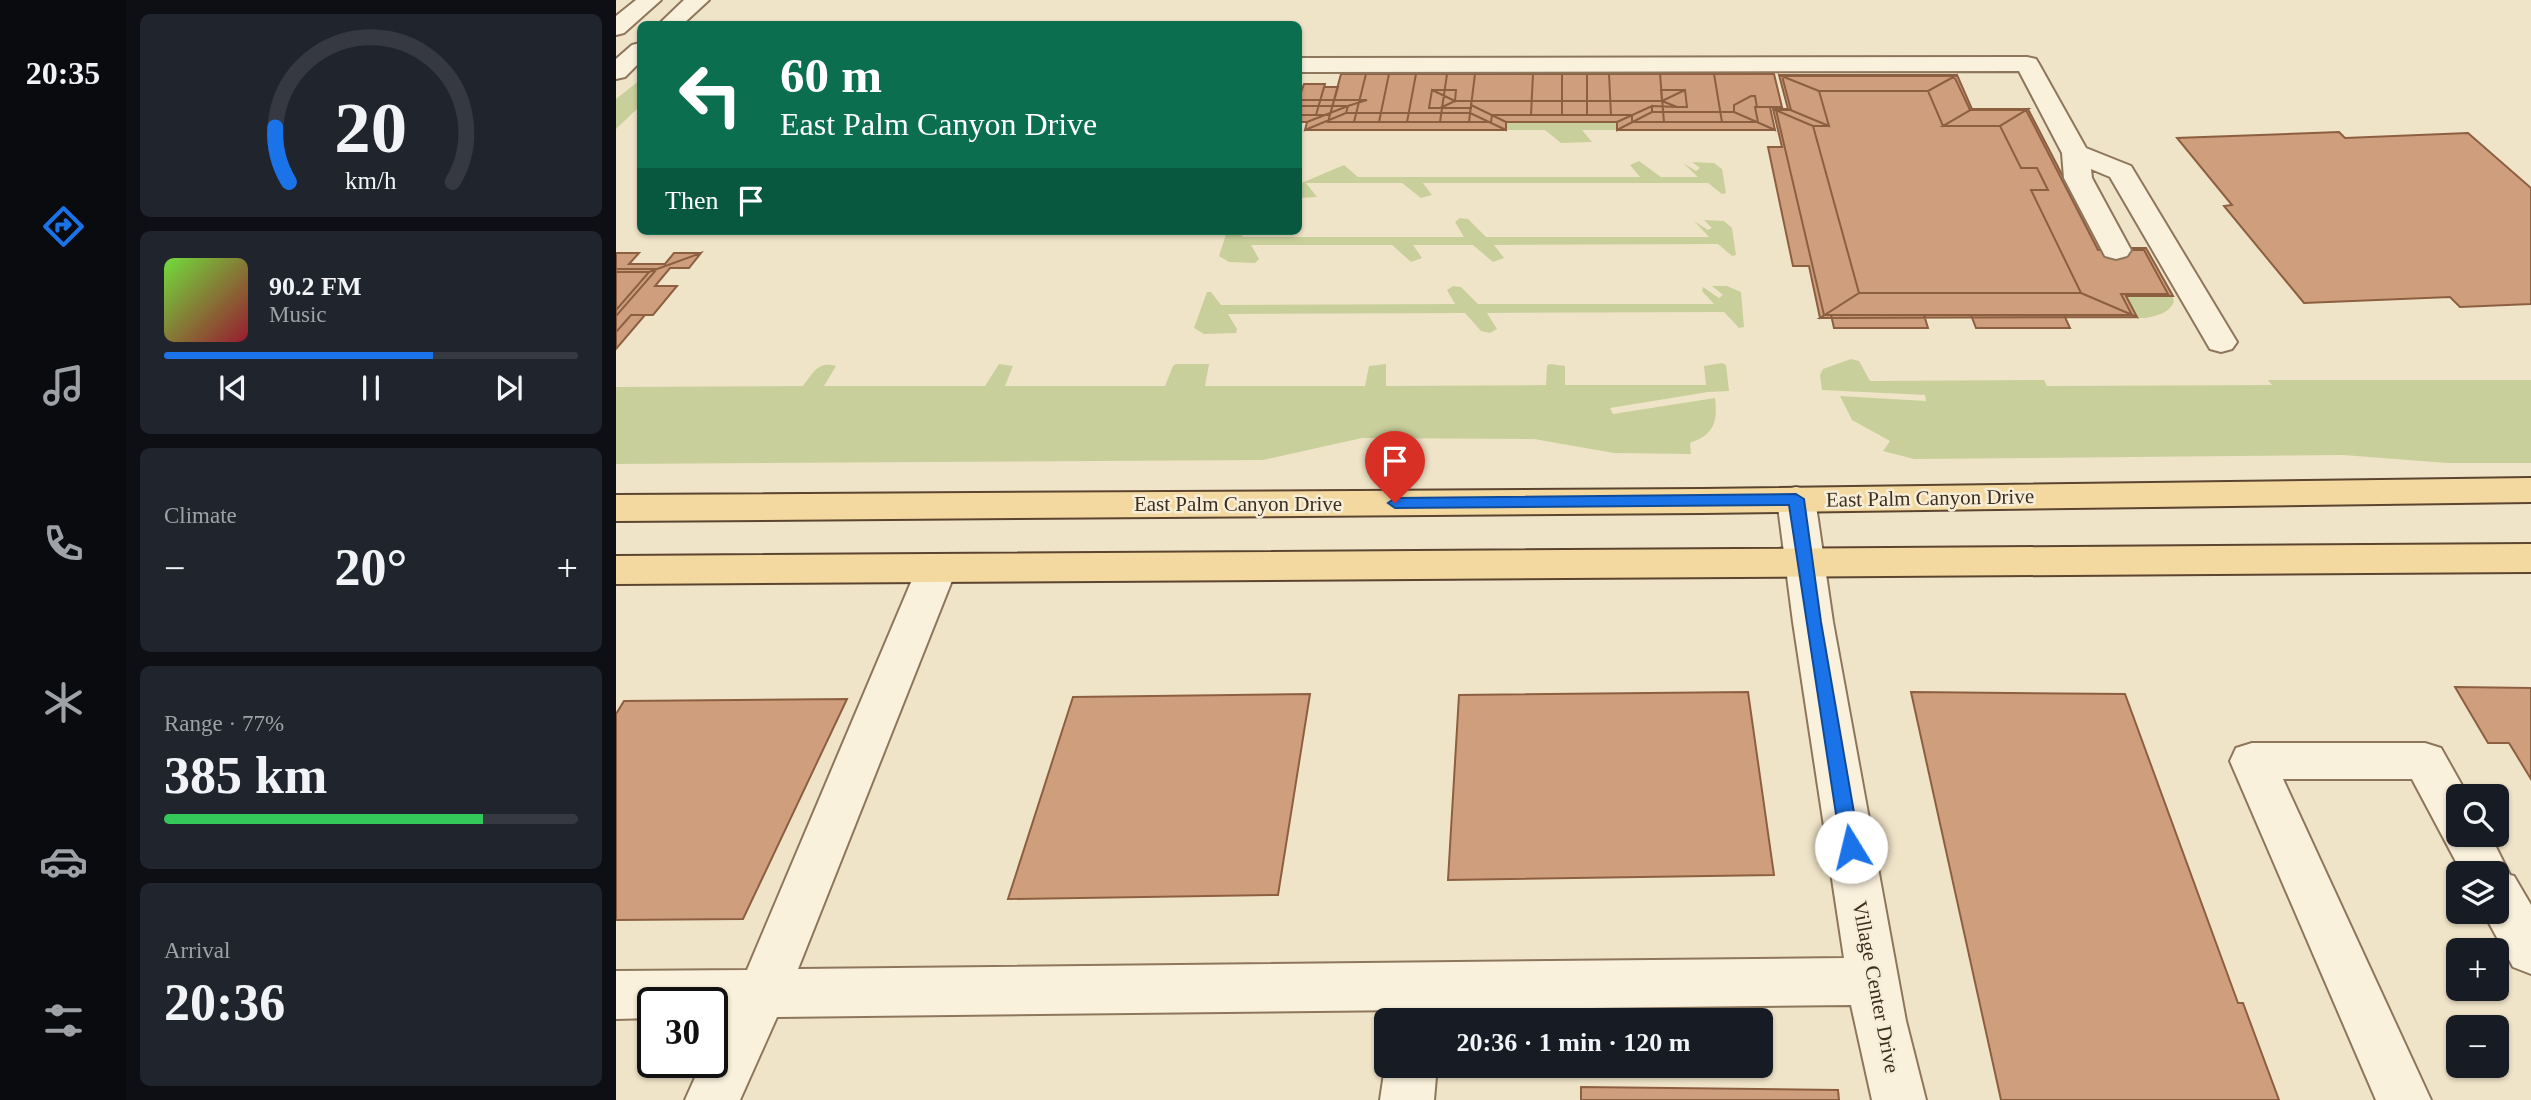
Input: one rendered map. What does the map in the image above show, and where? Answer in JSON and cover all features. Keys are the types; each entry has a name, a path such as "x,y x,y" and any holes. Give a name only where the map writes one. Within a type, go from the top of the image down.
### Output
{"main road":[{"name":"East Palm Canyon Drive","path":"616,508 2531,490"},
{"path":"616,570 2526,560"}],"street":[{"path":"616,28 650,0"},
{"path":"674,21 698,0"},
{"path":"623,69 637,53"},
{"path":"1302,65 2027,64 2076,153 2078,178 2116,250"},
{"path":"2076,153 2121,172 2221,342"},
{"name":"Village Center Drive","path":"1796,499 1873,981 1899,1100"},
{"path":"712,1100 762,994 937,568"},
{"path":"2404,1100 2252,761 2425,761 2446,799"},
{"path":"2509,912 2531,951"},
{"path":"616,995 762,994 1416,1003 1873,981"},
{"path":"1407,1100 1409,1078"}],"green space":[{"path":"637,82 637,109 616,129 616,99"},
{"path":"1507,122 1617,122 1617,130 1582,130 1592,142 1561,143 1545,130 1506,130"},
{"path":"1639,161 1661,177 1698,177 1683,163 1696,171 1700,168 1692,162 1714,163 1722,169 1726,193 1722,194 1708,183 1423,183 1432,195 1421,198 1402,183 1306,183 1317,197 1302,198 1302,183 1344,165 1358,177 1640,177 1630,165"},
{"path":"1460,218 1468,219 1486,237 1709,237 1694,221 1708,230 1712,228 1704,220 1724,221 1732,228 1736,255 1732,256 1718,244 1494,245 1504,258 1493,262 1473,245 1413,245 1422,258 1411,262 1392,245 1251,245 1259,259 1255,263 1229,262 1219,256 1226,235 1464,237 1455,222"},
{"path":"1453,286 1461,287 1478,304 1714,304 1702,291 1703,287 1719,298 1723,295 1712,286 1727,286 1741,292 1744,327 1739,328 1724,312 1487,313 1497,329 1490,333 1481,331 1465,313 1228,314 1237,329 1236,333 1204,334 1194,328 1207,292 1211,292 1221,305 1455,304 1447,290"},
{"path":"2121,294 2172,294 2174,302 2166,312 2146,318 1832,318"},
{"path":"1851,359 1859,361 1870,381 2044,380 2047,386 2272,385 2268,380 2531,380 2531,463 2447,463 2343,455 1914,459 1883,451 1890,441 1852,420 1840,396 1926,401 1925,395 1822,390 1820,375 1823,369"},
{"path":"1722,363 1726,365 1729,391 1610,408 1613,414 1715,398 1716,414 1713,426 1704,436 1690,443 1691,454 1614,453 1534,439 1362,438 1263,460 616,464 616,387 803,386 816,369 825,365 836,366 824,386 985,386 999,364 1013,366 1005,386 1165,386 1176,364 1209,364 1205,386 1365,386 1369,366 1386,364 1386,386 1546,385 1549,364 1565,366 1565,385 1706,385 1704,366"}],"building":[{"path":"1341,74 1366,74 1354,122 1328,122"},
{"path":"1366,74 1389,74 1379,122 1354,122"},
{"path":"1389,74 1416,74 1407,122 1379,122"},
{"path":"1416,74 1447,74 1440,122 1407,122"},
{"path":"1447,74 1475,74 1469,122 1440,122"},
{"path":"1475,74 1533,74 1531,115 1492,115 1491,122 1469,122"},
{"path":"1533,74 1562,74 1562,115 1531,115"},
{"path":"1562,74 1587,74 1587,115 1562,115"},
{"path":"1587,74 1609,74 1611,115 1587,115"},
{"path":"1609,74 1660,74 1664,122 1632,122 1632,115 1611,115"},
{"path":"1660,74 1714,74 1722,122 1664,122"},
{"path":"1714,74 1774,74 1782,107 1755,107 1758,122 1722,122"},
{"path":"1779,75 1957,75 1928,91 1819,91"},
{"path":"1779,75 1819,91 1829,126 1788,109"},
{"path":"1957,75 1972,109 1943,126 1928,91"},
{"path":"1782,76 1954,76 1970,110 2026,110 2098,250 2144,250 2168,294 2121,294 2132,315 1824,315 1776,110 1791,110"},
{"path":"1304,84 1325,84 1316,115 1302,115"},
{"path":"1324,87 1338,87 1330,115 1316,115"},
{"path":"1432,90 1456,90 1455,101"},
{"path":"1432,90 1455,101 1440,108 1429,108"},
{"path":"1661,90 1685,90 1662,101"},
{"path":"1685,90 1687,107 1677,107 1662,101"},
{"path":"1755,96 1757,107 1770,107 1775,130 1734,112 1734,105"},
{"path":"1302,100 1367,100 1348,106 1302,106"},
{"path":"1455,101 1662,101 1677,107 1652,106 1617,122 1506,122 1471,105 1471,108 1440,108"},
{"path":"1471,105 1506,122 1506,130 1470,113"},
{"path":"1302,106 1348,106 1302,122"},
{"path":"1348,106 1346,113 1305,130 1307,122"},
{"path":"1652,106 1652,112 1617,130 1617,122"},
{"path":"1773,109 1813,126 1859,293 1820,318 1809,266 1793,266 1768,147 1782,147"},
{"path":"1773,109 1788,109 1829,126 1813,126"},
{"path":"1972,109 2028,109 2000,126 1943,126"},
{"path":"2028,109 2100,248 2146,248 2173,296 2126,296 2137,317 2081,293 2031,190 2048,190 2037,168 2021,168 2000,126"},
{"path":"1652,112 1734,112 1775,130 1617,130"},
{"path":"1346,113 1470,113 1506,130 1305,130"},
{"path":"2339,132 2345,138 2468,133 2531,188 2531,304 2460,307 2450,297 2304,303 2224,206 2232,205 2177,138"},
{"path":"616,253 639,253 629,264 665,264 674,253 701,253 649,272 616,272"},
{"path":"701,253 689,268 670,268 655,286 677,286 653,315 631,315 616,332 616,310 649,272"},
{"path":"616,269 657,269 616,316"},
{"path":"1859,293 2081,293 2137,317 1820,318"},
{"path":"631,315 645,315 616,349 616,332"},
{"path":"1831,315 1924,315 1928,328 1834,328"},
{"path":"1971,315 2064,315 2070,328 1976,328"},
{"path":"2455,687 2531,688 2531,779 2509,743 2488,743"},
{"path":"1748,692 1774,875 1448,880 1459,695"},
{"path":"1911,692 2125,694 2238,1003 2243,1003 2279,1100 2001,1100"},
{"path":"1310,694 1278,895 1008,899 1073,697"},
{"path":"847,699 743,919 616,920 616,714 624,701"},
{"path":"1581,1087 1838,1090 1839,1100 1581,1100"}],"route":[{"path":"1395,503 1796,499 1813,622 1851,847"}]}
